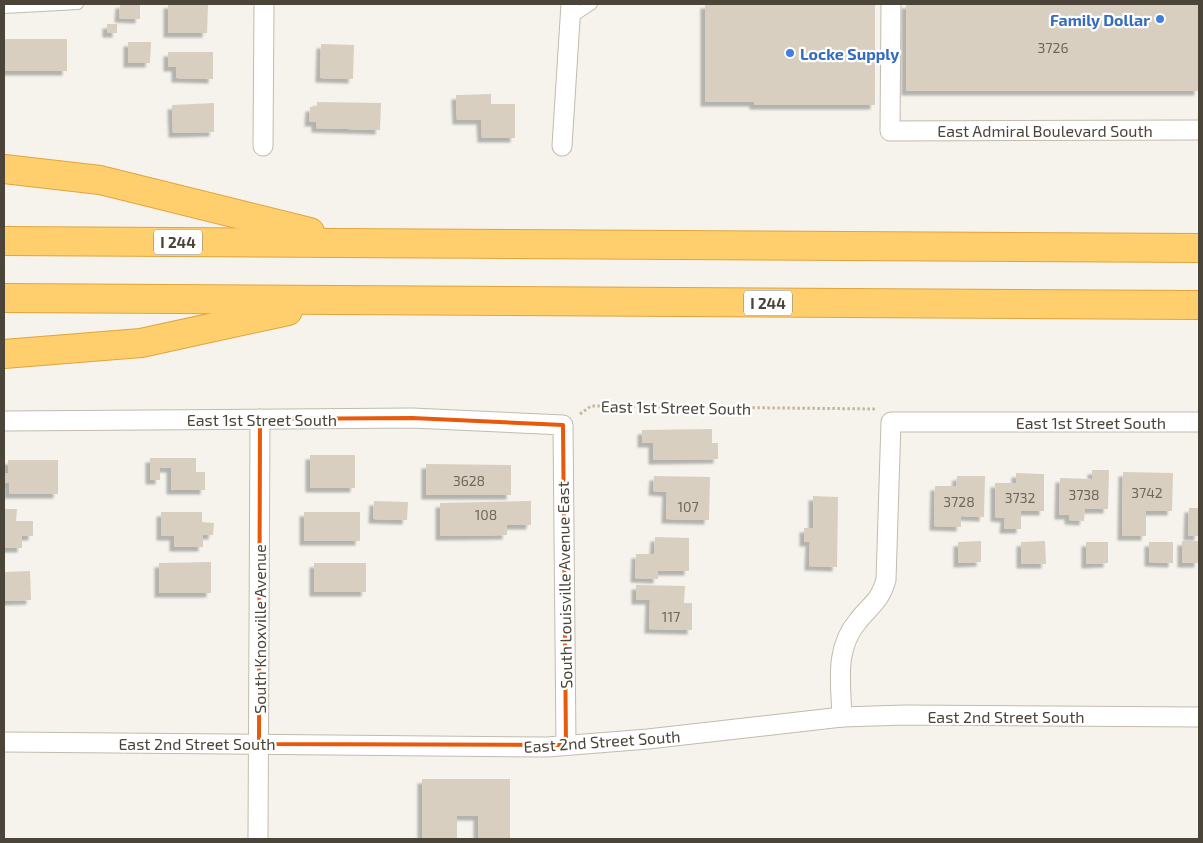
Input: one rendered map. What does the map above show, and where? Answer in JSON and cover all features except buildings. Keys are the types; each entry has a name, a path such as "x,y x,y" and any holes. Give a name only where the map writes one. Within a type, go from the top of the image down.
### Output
{"highway":[{"path":"4,169 100,180 353,242"},
{"name":"I 244","path":"4,241 1199,248"},
{"name":"I 244","path":"4,298 1199,305"},
{"path":"4,354 141,343 337,300"}],"street":[{"path":"263,146 264,4"},
{"name":"East Admiral Boulevard South","path":"890,4 890,131 1199,130"},
{"path":"562,146 571,11"},
{"name":"East 1st Street South","path":"4,421 412,418 563,425"},
{"name":"South Knoxville Avenue","path":"258,839 260,419"},
{"path":"842,718 840,668 842,649 852,628 881,594 886,580 891,422"},
{"name":"East 1st Street South","path":"891,422 1199,422"},
{"name":"South Louisville Avenue East","path":"563,425 566,746"},
{"name":"East 2nd Street South","path":"4,742 547,747 648,739 842,718 905,715 1199,717"}],"lane":[{"path":"4,8 78,4"},
{"path":"571,11 592,4"}],"path":[{"name":"East 1st Street South","path":"563,425 591,406 878,409 891,422"}],"highlighted area":[{"path":"412,418 563,425 566,745 259,744 260,419"}],"place":[{"name":"Family Dollar","path":"1160,19"},
{"name":"Locke Supply","path":"790,53"}]}
